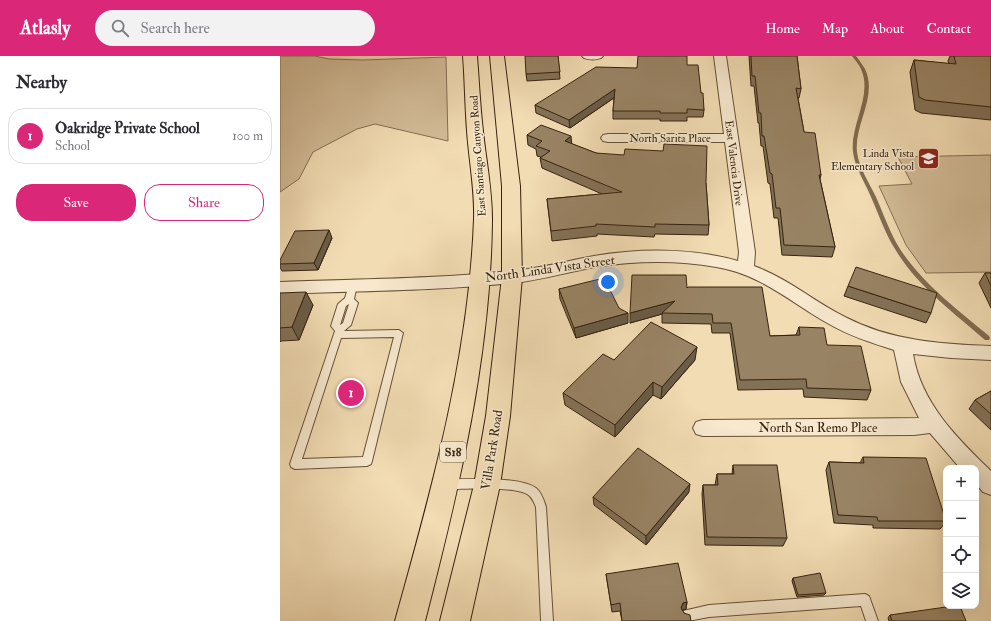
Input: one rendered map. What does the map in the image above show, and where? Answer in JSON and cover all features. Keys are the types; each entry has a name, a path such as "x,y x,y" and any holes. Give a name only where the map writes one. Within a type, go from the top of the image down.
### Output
{"main road":[{"name":"East Santiago Canyon Road","path":"470,56 474,116 482,189 483,218 480,280"},
{"path":"497,56 511,186 512,277"},
{"name":"Villa Park Road","path":"455,621 487,485 498,416 512,277"},
{"name":"S18","path":"410,621 446,484 468,383 480,280"}],"street":[{"path":"588,56 597,56"},
{"name":"East Valencia Drive","path":"720,56 747,252 746,269"},
{"name":"North Sarita Place","path":"608,138 731,138"},
{"name":"North Linda Vista Street","path":"280,288 351,292 512,277 594,261 624,259 692,259 717,262 746,269 791,291 839,322 863,334 903,346 942,352 991,352"},
{"path":"903,346 904,361 918,401 934,424 971,465"},
{"name":"North San Remo Place","path":"703,428 914,427 934,424"},
{"path":"979,473 991,485"}],"lane":[{"path":"339,333 399,334 367,461 295,464 339,333 335,326 342,304 351,292"},
{"path":"446,484 521,487 532,492 538,499 541,507 547,621"},
{"path":"687,615 709,611 865,600 872,621"}],"shaded area":[{"path":"280,56 315,56 329,59 363,60 446,57 448,141 375,124 357,129 313,152 299,179 280,192"},
{"path":"991,155 991,272 926,273 906,245 879,186 912,184 898,157"}],"building":[{"path":"525,56 558,56 560,72 526,74"},
{"path":"638,56 687,56 687,65 698,65 701,93 703,93 704,110 687,109 687,113 660,113 660,111 613,111 615,89 569,120 535,105 596,67 637,68"},
{"path":"751,56 797,56 801,89 796,88 804,132 815,133 821,175 819,175 835,247 784,245 780,208 776,208 772,174 770,173 764,136 762,136 761,113 759,113 755,76 752,76"},
{"path":"954,56 991,56 991,107 925,100 919,97 914,60 956,64"},
{"path":"541,125 571,136 565,141 596,153 624,155 625,149 663,151 664,144 707,146 706,183 709,225 655,224 655,227 596,224 596,226 551,231 547,199 622,192 540,158 550,151 536,146 542,141 527,135"},
{"path":"329,230 314,263 280,264 280,260 295,231"},
{"path":"856,267 937,293 931,313 848,286"},
{"path":"985,273 991,273 991,286"},
{"path":"632,275 686,275 687,288 762,287 770,336 800,335 799,327 824,328 827,345 861,346 871,390 807,388 806,379 740,380 731,323 713,323 712,314 662,313 675,301 630,313"},
{"path":"604,278 619,308 628,313 574,328 559,289"},
{"path":"306,292 292,327 280,328 280,293"},
{"path":"651,322 697,347 662,387 653,382 615,425 563,393 603,354 614,360"},
{"path":"991,391 991,414 975,400"},
{"path":"638,448 690,484 646,536 593,497"},
{"path":"863,457 926,458 943,512 943,521 878,521 877,517 838,515 829,462 864,463"},
{"path":"733,465 777,465 787,538 707,537 703,485 718,485 717,474 734,474"},
{"path":"678,563 687,602 683,603 681,608 684,613 690,615 691,621 622,621 620,603 611,605 606,574"},
{"path":"820,573 826,593 798,595 793,578"},
{"path":"943,607 943,609 961,609 966,621 892,621 890,615"}],"waterway":[{"path":"854,56 862,68 866,80 864,102 857,125 855,138 856,157 889,234 897,249 921,279 987,338"}],"place":[{"name":"Linda Vista Elementary School","path":"929,159"},
{"name":"Oakridge Private School","path":"351,393"}]}
